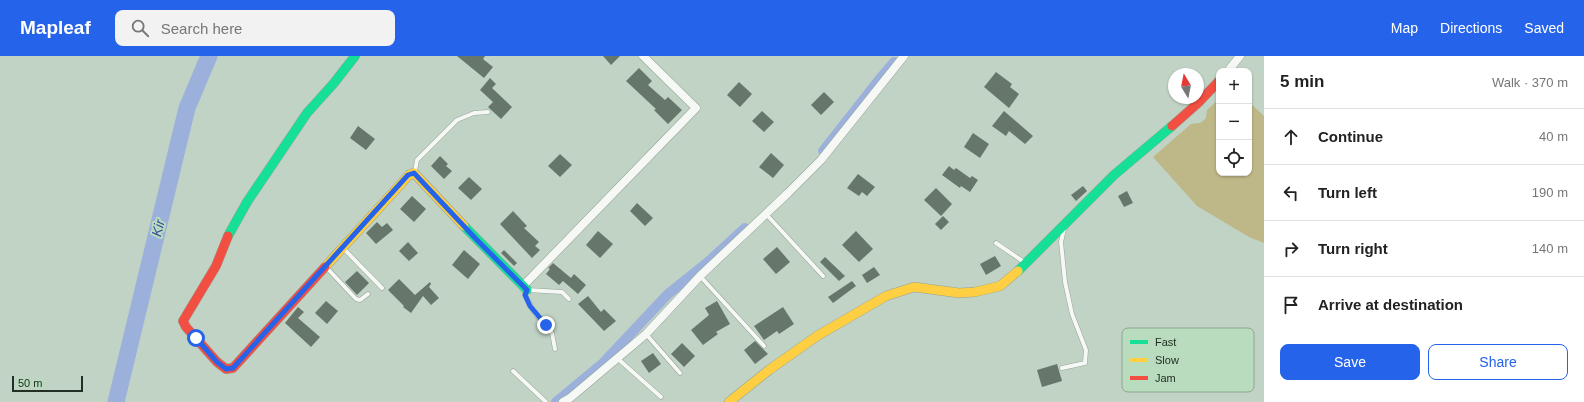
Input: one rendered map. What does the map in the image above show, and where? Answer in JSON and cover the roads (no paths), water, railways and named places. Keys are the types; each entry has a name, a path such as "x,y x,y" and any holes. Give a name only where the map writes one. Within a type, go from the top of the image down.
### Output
{"street":[{"path":"355,56 334,83 307,113 247,202 227,237 216,266 183,321 186,327 217,362 226,369 233,368 408,175 414,173 476,239 525,288 696,108 643,56"},
{"path":"569,401 617,357 646,334 700,276 821,160 904,56"},
{"path":"1230,68 1240,56"},
{"path":"729,402 769,370 817,336 886,296 914,287 959,293 1000,286 1016,273 1129,161 1210,92 1216,85"}],"lane":[{"path":"414,173 418,160 452,124 462,117 474,113 488,112"},
{"path":"766,214 823,276"},
{"path":"1062,368 1085,364 1086,350 1072,314 1064,282 1061,242 1066,223"},
{"path":"996,243 1026,263"},
{"path":"342,248 382,288"},
{"path":"325,267 356,299 360,300 368,294"},
{"path":"700,276 764,346"},
{"path":"555,349 552,333 530,306 525,295 525,288 562,292 569,299"},
{"path":"646,334 680,373"},
{"path":"617,357 661,397"},
{"path":"513,371 546,402"}],"waterway":[{"name":"Kir","path":"116,402 187,108 209,56"},
{"path":"823,151 894,62"},
{"path":"556,402 603,363 668,294 708,262 745,228"}]}
